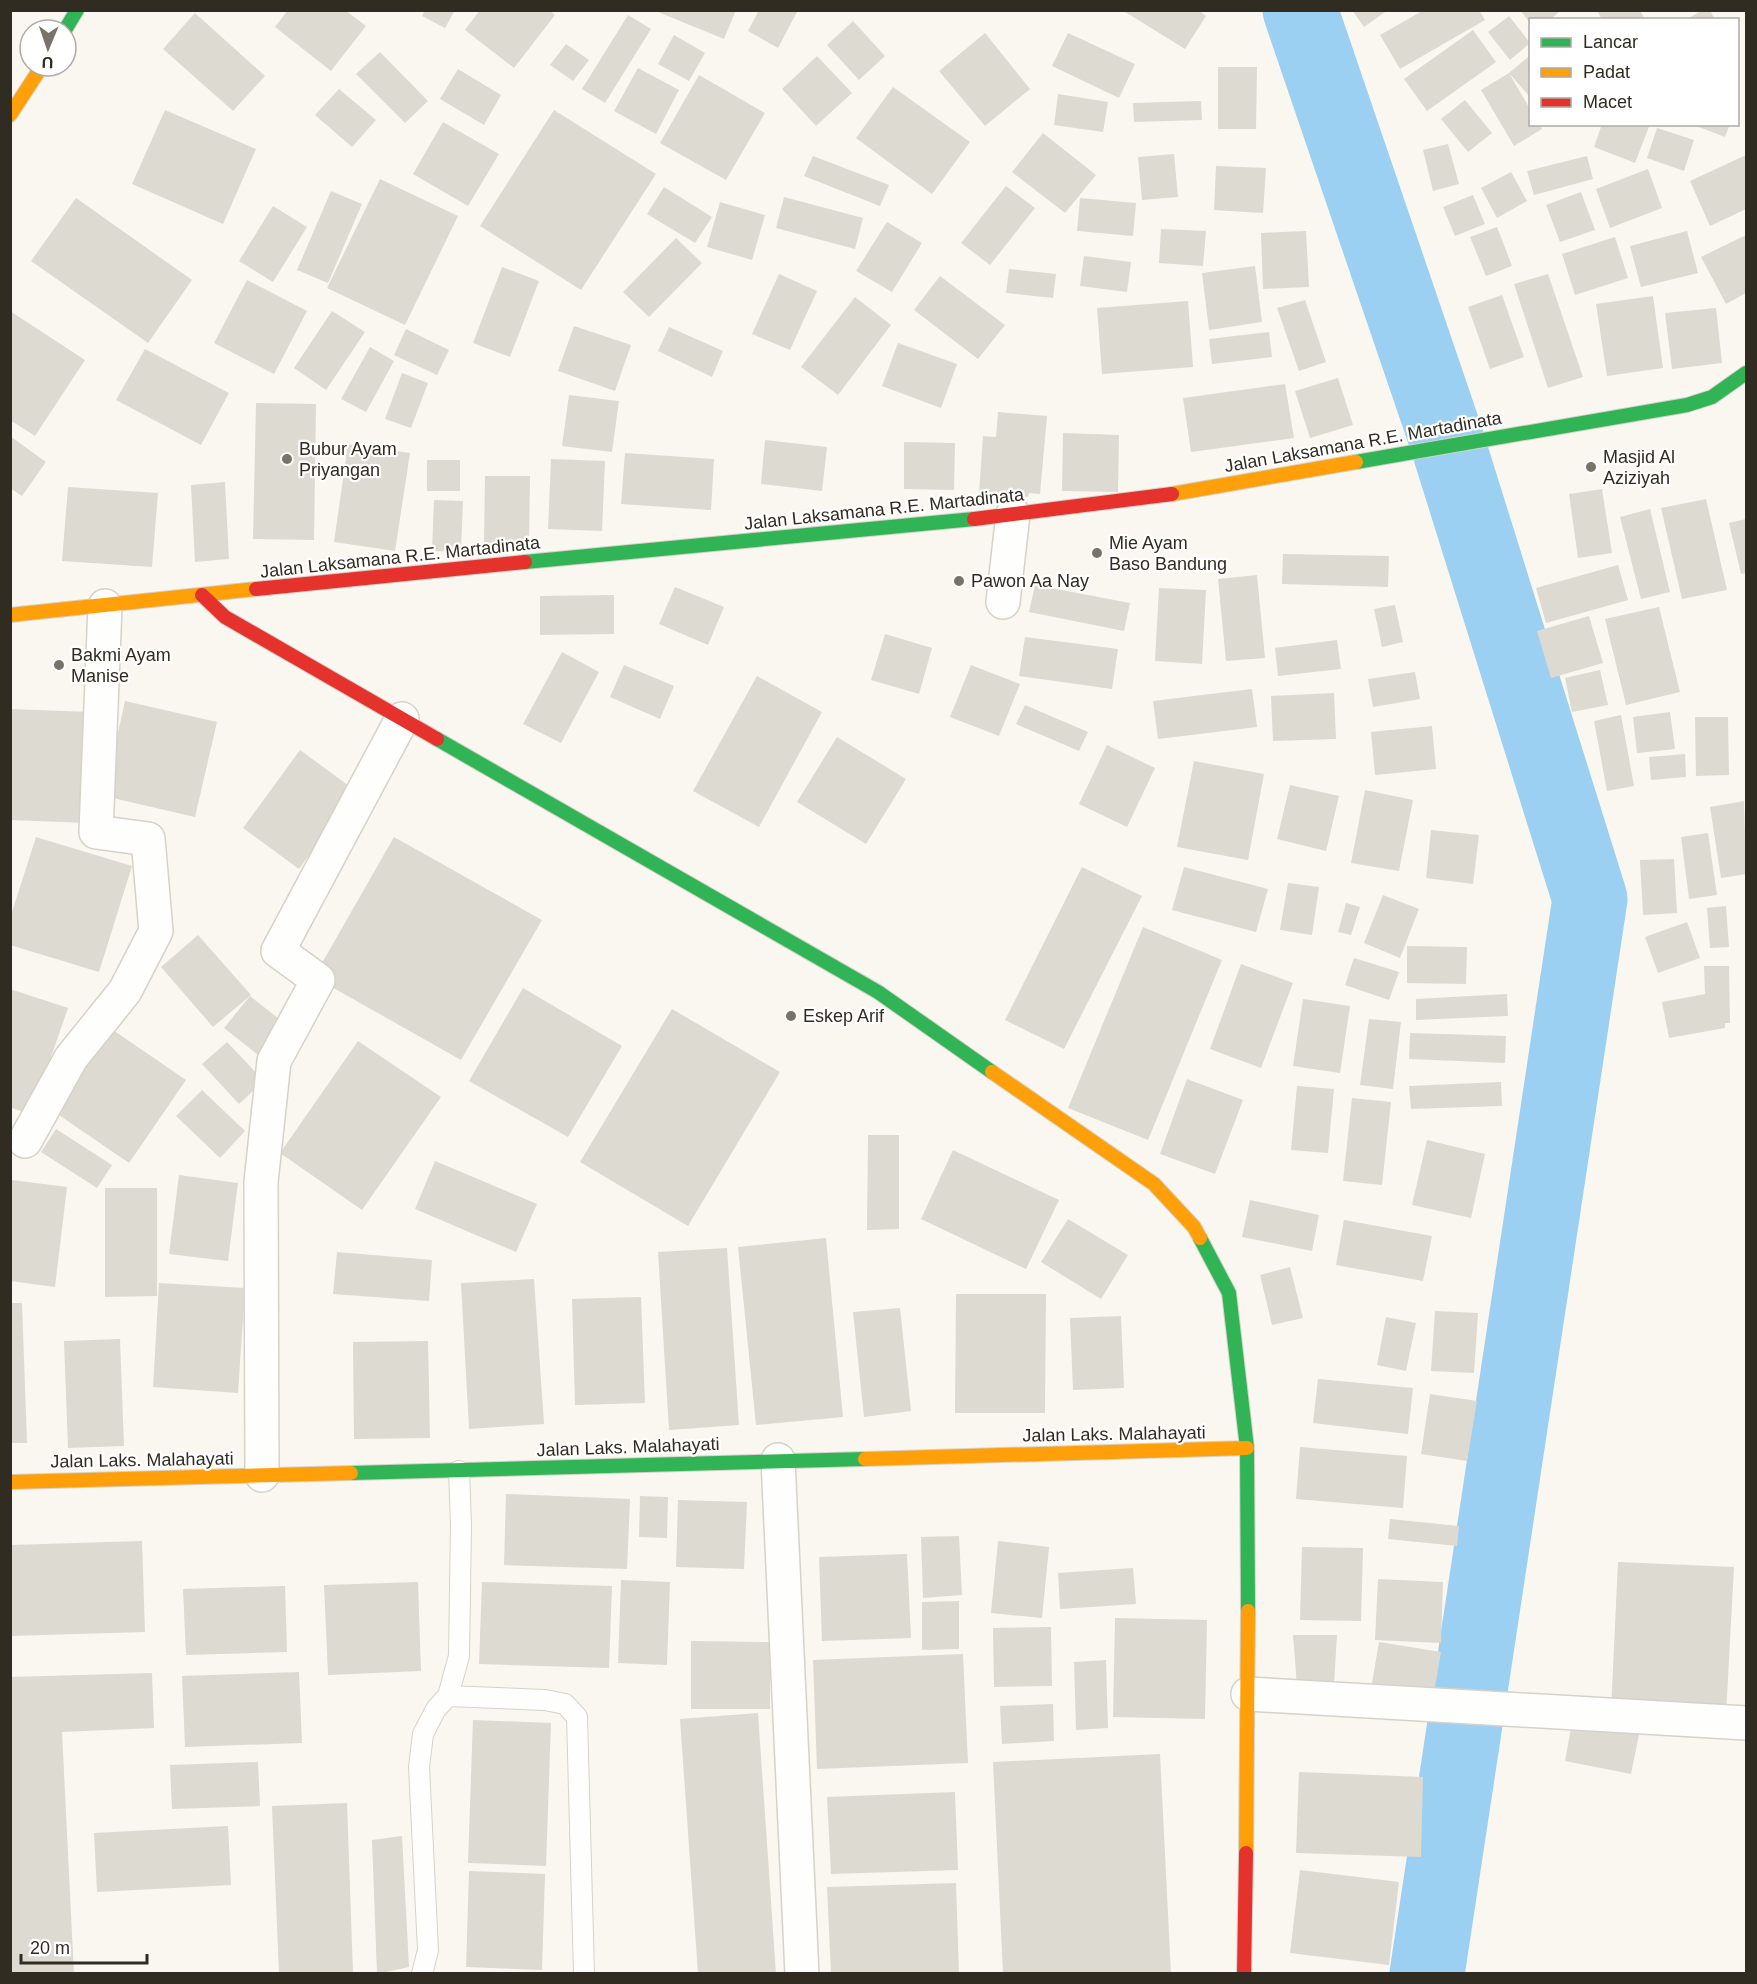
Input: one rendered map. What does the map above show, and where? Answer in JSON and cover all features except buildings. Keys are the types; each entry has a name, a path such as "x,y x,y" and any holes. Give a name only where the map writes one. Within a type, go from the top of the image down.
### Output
{"street":[{"path":"10,115 34,78"},
{"name":"Jalan Laksamana R.E. Martadinata","path":"10,615 657,548 897,528 1148,498 1687,405 1712,397 1746,374"},
{"path":"1003,602 1013,514"},
{"path":"202,595 225,617 879,992 1155,1184 1194,1227 1229,1293 1247,1448 1248,1694 1244,1974"},
{"path":"25,1141 70,1058 125,991 156,931 148,839 96,832 105,606"},
{"path":"262,1475 261,1182 274,1061 318,980 278,951 402,719"},
{"name":"Jalan Laks. Malahayati","path":"10,1482 1247,1448"},
{"path":"778,1460 802,1974"},
{"path":"1248,1694 1746,1723"}],"lane":[{"path":"423,1974 428,1950 419,1767 423,1734 436,1709 448,1696 459,1656 461,1525 459,1471"},
{"path":"448,1696 545,1700 565,1704 578,1717 584,1974"}],"waterway":[{"path":"1300,10 1446,438 1590,899 1427,1974"}],"traffic: fast":[{"path":"72,18 77,10"},
{"path":"1356,462 1687,405 1712,397 1746,373"},
{"path":"525,562 974,519"},
{"path":"437,739 878,992 992,1072"},
{"path":"1200,1238 1229,1293 1247,1448 1248,1611"},
{"path":"351,1473 865,1459"}],"traffic: slow":[{"path":"10,115 34,78"},
{"path":"1172,494 1356,462"},
{"path":"10,615 256,589"},
{"path":"992,1072 1154,1184 1194,1227 1200,1238"},
{"path":"865,1459 1247,1448"},
{"path":"10,1482 351,1473"},
{"path":"1246,1853 1248,1611"}],"traffic: jam":[{"path":"974,519 1172,494"},
{"path":"256,589 525,562"},
{"path":"202,595 225,617 437,739"},
{"path":"1244,1974 1246,1853"}],"place":[{"name":"Bubur Ayam Priyangan","path":"287,459"},
{"name":"Masjid Al Aziziyah","path":"1591,467"},
{"name":"Mie Ayam Baso Bandung","path":"1097,553"},
{"name":"Pawon Aa Nay","path":"959,581"},
{"name":"Bakmi Ayam Manise","path":"59,665"},
{"name":"Eskep Arif","path":"791,1016"}]}
